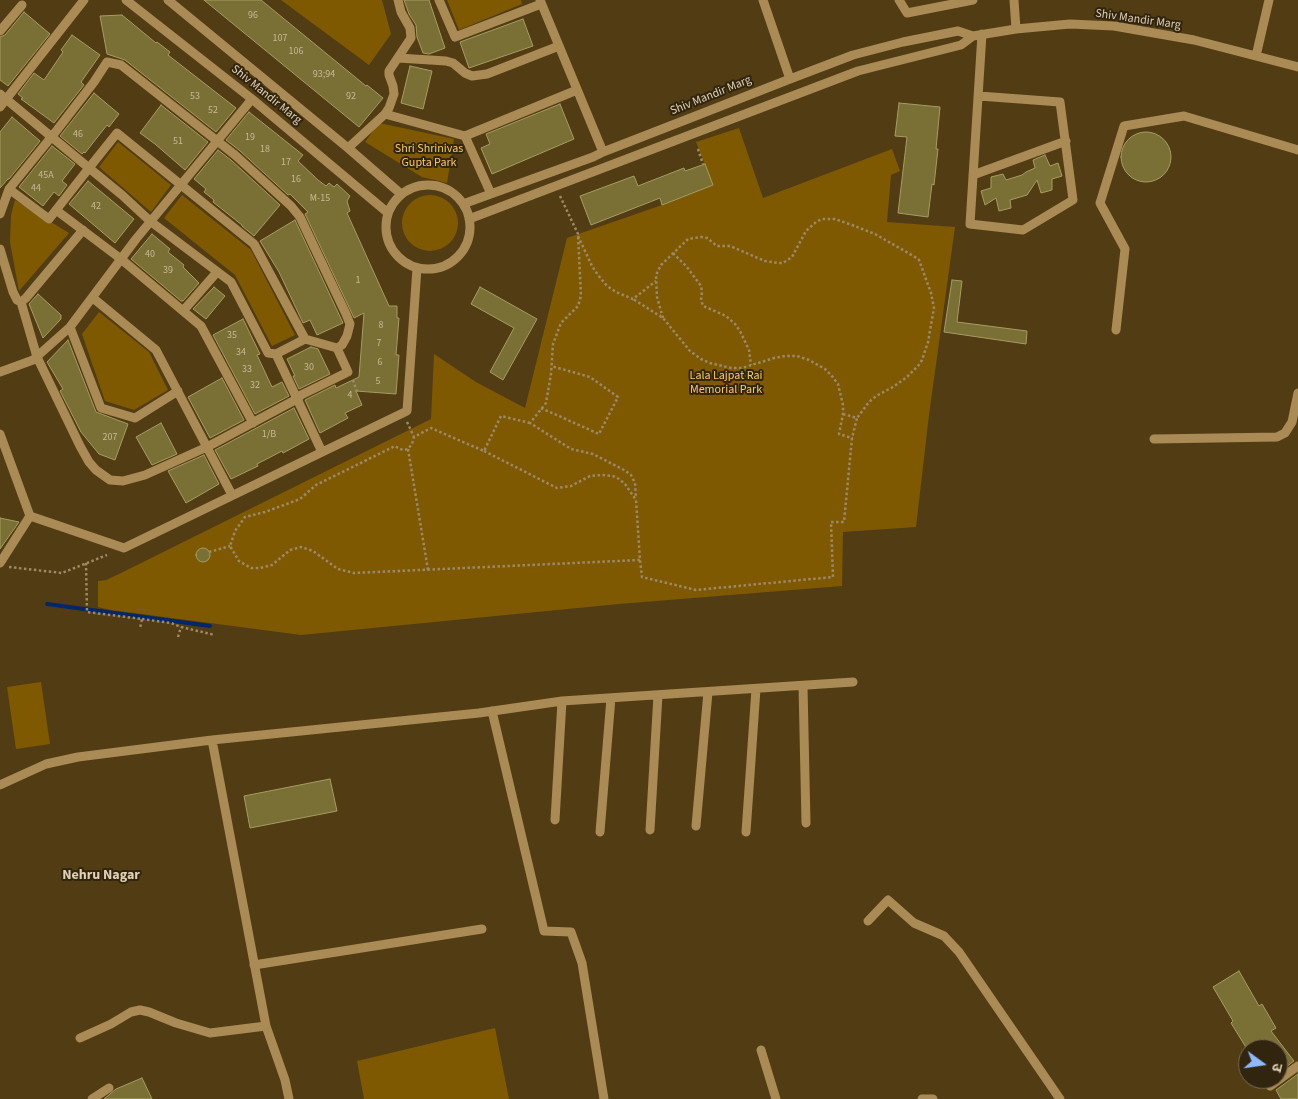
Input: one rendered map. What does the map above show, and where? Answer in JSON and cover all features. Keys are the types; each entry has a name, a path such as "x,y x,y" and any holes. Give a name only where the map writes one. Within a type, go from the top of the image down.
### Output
{"street":[{"path":"0,107 3,97 84,0"},
{"name":"Shiv Mandir Marg","path":"126,0 252,99 388,213"},
{"name":"Shiv Mandir Marg","path":"168,0 401,194"},
{"path":"348,148 385,114 394,94 389,71 411,38 410,28 398,0"},
{"path":"439,0 455,37 541,2 602,152"},
{"path":"763,0 790,78"},
{"path":"899,0 907,13 974,0"},
{"path":"1014,0 1016,29"},
{"path":"1256,56 1269,0"},
{"path":"0,32 22,5"},
{"name":"Shiv Mandir Marg","path":"464,204 593,157 790,78 853,55 903,42 958,31 977,35 1070,24 1114,26 1194,40 1298,67"},
{"path":"977,35 978,96 970,224 1024,230 1072,200 1060,102 978,96"},
{"name":"Shiv Mandir Marg","path":"469,219 858,71 961,45 977,35"},
{"path":"398,58 446,61 453,63 472,76 486,74 559,46"},
{"path":"0,214 9,189 51,137 94,82 107,62 121,65 235,155 292,206 300,217 346,314 350,324 347,336 342,345 337,348 304,339 276,354 268,353 231,282 150,221 89,168 51,137 3,97"},
{"path":"385,114 465,136 577,90"},
{"path":"0,372 33,360 70,327 150,221 252,99"},
{"path":"1116,330 1125,249 1100,203 1124,126 1184,116 1298,150"},
{"path":"9,189 49,219 117,133 254,244 304,339"},
{"path":"465,136 490,194"},
{"path":"973,175 1066,141"},
{"path":"421,185 436,186 449,191 464,204 470,226 468,240 461,253 444,266 438,268 417,268 406,264 390,246 386,230 388,213 401,194 408,190 421,185"},
{"path":"56,210 121,259 202,326 253,423"},
{"path":"21,302 83,230"},
{"path":"0,249 13,292 17,300 21,302 37,356 89,462 96,470 110,480 123,481 144,475 253,423 348,372 337,348"},
{"path":"30,516 124,548 407,410 417,268"},
{"path":"183,311 217,272"},
{"path":"93,298 156,350 207,446 215,471 232,495"},
{"path":"70,327 102,408 135,418 178,391"},
{"path":"276,354 322,452"},
{"path":"1154,439 1277,436 1285,433 1292,422 1298,393"},
{"path":"0,434 30,516 4,565"},
{"path":"0,785 46,764 78,757 212,740 492,711 562,701 853,682"},
{"path":"803,686 806,823"},
{"path":"746,832 756,688"},
{"path":"696,826 708,692"},
{"path":"650,830 658,695"},
{"path":"600,832 611,698"},
{"path":"555,820 562,701"},
{"path":"492,711 544,931 571,932 582,963 604,1099"},
{"path":"212,740 266,1026 285,1080 289,1099"},
{"path":"868,921 888,900 914,923 944,936 958,952 1060,1099"},
{"path":"254,965 482,929"},
{"path":"80,1038 104,1028 131,1012 140,1010 210,1033 266,1026"},
{"path":"762,1050 776,1099"},
{"path":"92,1099 109,1088"},
{"path":"922,1099 933,1099"}],"path":[{"path":"698,149 703,164"},
{"path":"555,186 598,275 608,286 663,318 690,351 710,363 731,368 742,368 763,361 786,356 797,356 817,364 831,374 838,384 844,405 839,434 852,438"},
{"path":"484,451 502,416 530,423 571,449 592,454 631,475 635,483 642,577 696,590 833,577 831,522 844,522 852,438 857,418 864,407 876,396 913,372 922,360 928,342 934,308 922,266 916,257 875,234 836,219 816,222 811,226 806,231 792,256 783,263 772,263 734,247 717,246 704,237 688,239 658,269 656,281 657,297 663,318"},
{"path":"530,423 546,403 552,366 553,344 561,323 578,306 582,296 578,234"},
{"path":"673,253 701,286 703,306 726,316 736,324 749,350 751,365"},
{"path":"633,299 656,281"},
{"path":"541,408 599,434 618,397 590,377 552,366"},
{"path":"843,414 857,418"},
{"path":"408,424 414,437 408,449 404,450 394,446 316,485 300,499 245,517 235,531 230,546 239,561 251,568 260,568 272,565 290,550 302,547 309,549 338,569 354,573 640,560"},
{"path":"414,437 431,428 484,451 557,488 571,486 590,476 613,476 625,484 636,500"},
{"path":"408,449 428,570"},
{"path":"209,552 230,546"},
{"path":"4,565 62,573 124,548"},
{"path":"86,563 88,612 171,623 215,635"},
{"path":"140,628 142,619"},
{"path":"178,636 181,627"}],"green space":[{"path":"281,0 382,0 391,34 369,65"},
{"path":"447,0 521,0 522,4 459,30"},
{"name":"Shri Shrinivas Gupta Park","path":"379,123 454,139 447,183 422,177 365,142"},
{"name":"Lala Lajpat Rai Memorial Park","path":"739,128 763,198 892,149 900,171 891,175 887,222 955,227 929,415 916,527 843,532 842,586 619,604 301,635 98,607 98,581 106,580 119,574 431,419 434,354 476,382 525,408 567,238 713,185 696,142"},
{"path":"118,142 171,185 151,212 99,167"},
{"path":"182,195 251,250 295,335 272,346 235,275 164,218"},
{"path":"430,195 441,197 450,203 456,212 458,223 456,234 450,243 441,249 430,251 419,249 410,243 404,234 402,223 404,212 410,203 419,197"},
{"path":"15,200 69,233 19,291 10,242 11,215"},
{"path":"99,312 149,352 168,390 134,410 105,401 82,334"},
{"path":"41,682 50,744 16,749 7,687"},
{"path":"495,1028 509,1099 364,1099 357,1061"}],"building":[{"path":"204,0 261,0 383,98 359,127"},
{"path":"404,0 429,0 445,48 429,54 423,53 417,37 416,25 409,14"},
{"path":"24,12 50,34 8,86 0,80 0,37 5,35"},
{"path":"122,15 170,52 168,55 236,108 216,132 125,60 107,54 100,16"},
{"path":"523,19 533,46 469,68 460,42"},
{"path":"72,35 100,55 81,82 84,85 54,123 21,99 23,98 18,94 34,73 44,80"},
{"path":"410,66 432,71 423,109 401,103"},
{"path":"94,93 119,114 109,127 107,125 85,153 82,154 60,136"},
{"path":"899,103 940,107 936,149 938,149 928,217 898,213 907,137 895,136"},
{"path":"560,104 574,139 492,174 481,148 490,144 486,134"},
{"path":"161,105 208,142 185,170 140,133"},
{"path":"249,112 303,155 298,161 318,180 326,186 329,183 334,187 337,184 350,196 347,201 350,211 347,213 389,306 397,306 397,318 399,318 396,355 399,355 396,394 356,391 362,405 345,413 348,418 320,433 305,400 335,385 336,388 359,377 364,313 354,318 305,214 308,212 290,194 288,195 226,140"},
{"path":"12,117 40,141 0,188 0,132"},
{"path":"1141,132 1151,132 1164,139 1171,152 1171,162 1164,175 1151,182 1141,182 1132,178 1125,171 1121,162 1121,152 1125,143 1132,136"},
{"path":"52,146 75,164 62,181 67,185 59,196 54,192 43,206 19,187"},
{"path":"218,150 280,205 254,236 213,202 214,200 204,192 206,189 194,179"},
{"path":"1045,155 1050,166 1058,163 1062,176 1052,179 1052,190 1041,193 1037,180 1027,195 1010,200 1011,208 999,211 996,198 985,205 981,191 991,188 991,177 1003,174 1006,180 1022,175 1035,168 1033,160"},
{"path":"705,164 713,185 662,205 660,198 591,225 580,196 634,176 638,186 684,168 685,171"},
{"path":"88,181 134,219 115,243 69,204"},
{"path":"295,220 343,323 317,335 310,320 303,323 279,272 260,241"},
{"path":"152,234 170,249 168,252 184,265 183,267 199,283 183,301 131,259"},
{"path":"952,280 962,281 957,322 1027,331 1026,344 944,332"},
{"path":"214,287 225,296 206,319 193,309"},
{"path":"480,287 537,319 503,380 490,372 514,328 471,304"},
{"path":"38,294 61,315 61,319 43,338 29,304"},
{"path":"243,319 260,354 257,355 272,387 282,382 289,396 255,414 213,335"},
{"path":"68,340 96,412 128,424 115,460 99,454 81,432 60,391 63,389 47,362"},
{"path":"311,347 318,349 330,374 299,389 287,359"},
{"path":"222,378 244,420 210,438 188,397"},
{"path":"294,408 309,439 283,453 282,451 257,464 258,466 231,479 215,450"},
{"path":"161,423 177,454 152,465 136,437"},
{"path":"204,455 219,484 186,503 168,471"},
{"path":"0,518 19,522 0,549"},
{"path":"200,548 206,548 210,555 206,562 200,562 196,558 196,552"},
{"path":"330,779 337,811 250,828 244,796"},
{"path":"1239,971 1259,1006 1262,1004 1276,1028 1271,1031 1277,1039 1241,1039 1231,1023 1233,1021 1213,987"},
{"path":"1288,1053 1294,1061 1288,1066"},
{"path":"1298,1074 1298,1099 1281,1099 1276,1090 1288,1089 1288,1081"},
{"path":"142,1078 152,1099 104,1099 116,1089"}],"waterway":[{"path":"47,604 210,626"}],"district":[{"name":"Nehru Nagar","path":"101,876"}]}
